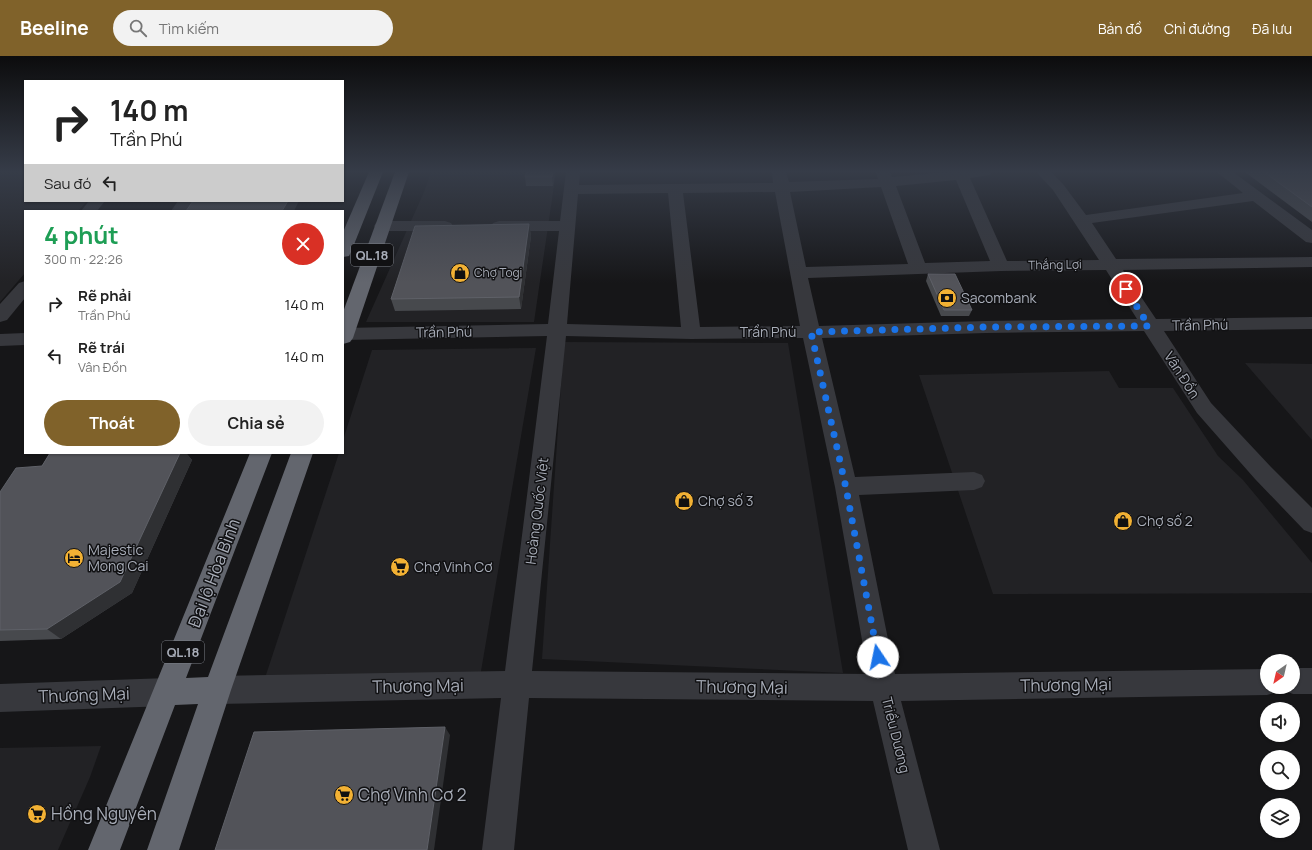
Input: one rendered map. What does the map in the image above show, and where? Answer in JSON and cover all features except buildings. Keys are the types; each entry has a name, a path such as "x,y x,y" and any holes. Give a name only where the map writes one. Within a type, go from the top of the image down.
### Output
{"highway":[{"name":"QL.18","path":"344,248 347,234 359,209"},
{"name":"QL.18","path":"344,335 388,209"},
{"name":"Đại lộ Hòa Bình","path":"104,850 168,692 261,454"},
{"name":"QL.18","path":"163,850 216,690 302,454"},
{"path":"168,692 216,690"}],"street":[{"name":"Hoàng Quốc Việt","path":"498,850 557,330 569,209"},
{"path":"677,209 691,333"},
{"name":"Triều Dương","path":"786,209 798,273 846,488 884,688 924,850"},
{"path":"897,209 918,269"},
{"path":"976,209 1001,266"},
{"name":"Vân Đồn","path":"1074,209 1111,264 1149,326 1204,408 1263,473 1312,523"},
{"path":"1082,220 1162,209"},
{"path":"1274,209 1312,238"},
{"path":"382,226 460,226"},
{"path":"483,226 568,226"},
{"name":"Thắng Lợi","path":"798,273 1001,266 1312,262"},
{"path":"0,316 24,288"},
{"name":"Trần Phú","path":"344,335 557,330 691,333 811,332 986,327 1312,323"},
{"path":"0,340 24,339"},
{"path":"846,488 974,481"},
{"path":"1300,682 1312,681"},
{"name":"Thương Mại","path":"216,690 517,684 884,688 1260,682"},
{"name":"Thương Mại","path":"0,698 168,692"}],"shaded area":[{"path":"0,209 80,209 24,210 24,274 0,302"},
{"path":"416,209 551,209 534,322 366,322"},
{"name":"Chợ số 3","path":"564,342 788,343 843,673 542,659"},
{"name":"Chợ Vinh Cơ","path":"536,348 479,683 264,681 339,454 344,454 344,437 372,350"},
{"path":"1245,363 1312,364 1312,440"},
{"name":"Chợ số 2","path":"1109,371 1119,388 1173,388 1218,456 1243,480 1312,563 1312,593 993,594 919,375"},
{"name":"Hồng Nguyên","path":"101,746 90,777 58,850 0,850 0,748"}],"place":[{"name":"Chợ Togi","path":"460,273"},
{"name":"Sacombank","path":"947,298"},
{"name":"Chợ số 3","path":"684,501"},
{"name":"Chợ số 2","path":"1123,521"},
{"name":"Majestic Mong Cai","path":"74,558"},
{"name":"Chợ Vinh Cơ","path":"400,567"},
{"name":"Chợ Vinh Cơ 2","path":"344,795"},
{"name":"Hồng Nguyên","path":"37,814"}],"route":[{"path":"878,657 846,488 811,332 986,327 1149,326 1126,289"}]}
